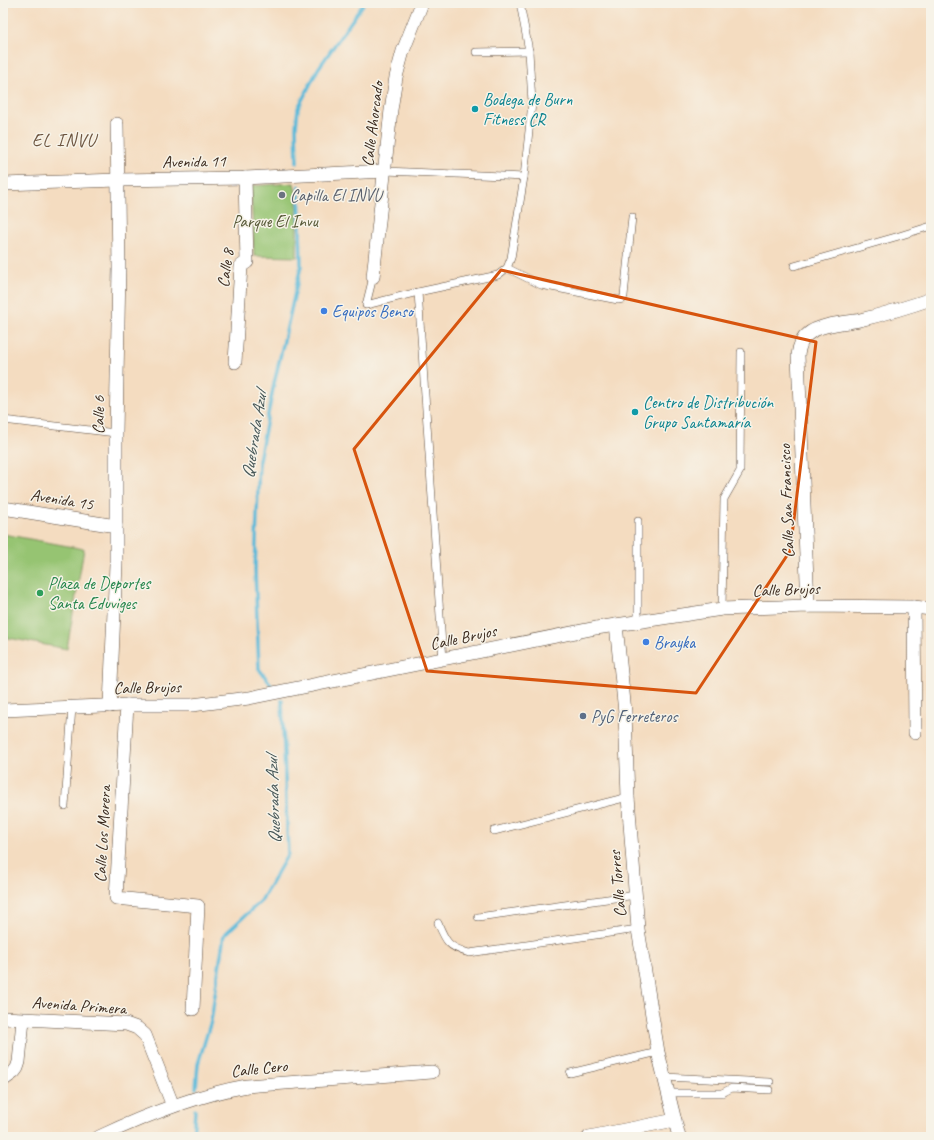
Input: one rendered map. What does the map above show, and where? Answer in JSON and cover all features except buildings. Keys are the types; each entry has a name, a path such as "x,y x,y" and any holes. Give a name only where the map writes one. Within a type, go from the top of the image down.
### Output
{"street":[{"name":"Calle Ahorcado","path":"372,277 396,77 403,51 422,3"},
{"name":"Calle 6","path":"110,706 116,564 116,433 119,267 117,124"},
{"name":"Avenida 11","path":"3,184 245,178 385,171"},
{"name":"Calle 8","path":"235,362 241,266 247,262 245,178"},
{"name":"Calle San Francisco","path":"808,606 798,355 800,345 803,338 808,333 818,328 859,320 931,299"},
{"name":"Avenida 15","path":"3,508 116,526"},
{"name":"Calle Brujos","path":"3,710 127,705 192,705 249,698 444,660 596,628 722,609 808,606 914,607 931,609"},
{"path":"914,607 915,733"},
{"name":"Calle Torres","path":"616,625 625,712 628,797 638,929 658,1052 679,1137"},
{"name":"Calle Los Morera","path":"127,705 116,898 198,906 193,1009"},
{"name":"Avenida Primera","path":"3,1018 126,1024 137,1028 145,1035 173,1106"},
{"path":"3,1080 18,1068 23,1020"},
{"name":"Calle Cero","path":"99,1137 173,1106 226,1090 247,1086 432,1072"},
{"path":"589,1137 675,1120"}],"lane":[{"path":"372,277 366,305 498,275 506,268 511,258 524,177 532,103 529,50 520,3"},
{"path":"476,52 529,50"},
{"path":"385,171 524,177"},
{"path":"506,268 541,286 618,300 623,299 632,217"},
{"path":"794,266 931,226"},
{"path":"418,292 444,660"},
{"path":"722,609 724,498 740,471 741,352"},
{"path":"3,420 116,433"},
{"path":"638,521 638,622"},
{"path":"65,806 72,707"},
{"path":"494,831 628,797"},
{"path":"478,917 636,894"},
{"path":"438,923 444,938 454,949 469,953 638,929"},
{"path":"570,1073 658,1052"},
{"path":"664,1077 770,1082"},
{"path":"668,1093 722,1093 732,1088 769,1090"}],"highlighted area":[{"path":"501,270 816,342 790,551 696,693 427,671 354,449"}],"green space":[{"name":"Parque El Invu","path":"294,183 297,197 297,257 254,256 251,186"},
{"name":"Plaza de Deportes Santa Eduviges","path":"3,534 84,549 67,649 3,637"}],"waterway":[{"name":"Quebrada Azul","path":"297,163 296,127 298,108 318,69 364,3"},
{"name":"Quebrada Azul","path":"273,687 259,669 255,570 259,460 274,384 301,266 299,186"},
{"name":"Quebrada Azul","path":"196,1088 198,1064 211,1021 224,935 261,901 288,854 282,700"},
{"name":"Quebrada Azul","path":"193,1137 195,1110"}],"place":[{"name":"Bodega de Burn Fitness CR","path":"475,109"},
{"name":"Capilla El INVU","path":"282,195"},
{"name":"Equipos Benso","path":"324,311"},
{"name":"Centro de Distribución Grupo Santamaría","path":"635,412"},
{"name":"Plaza de Deportes Santa Eduviges","path":"40,593"},
{"name":"Brayka","path":"646,642"},
{"name":"PyG Ferreteros","path":"583,716"}],"district":[{"name":"EL INVU","path":"64,140"}]}
